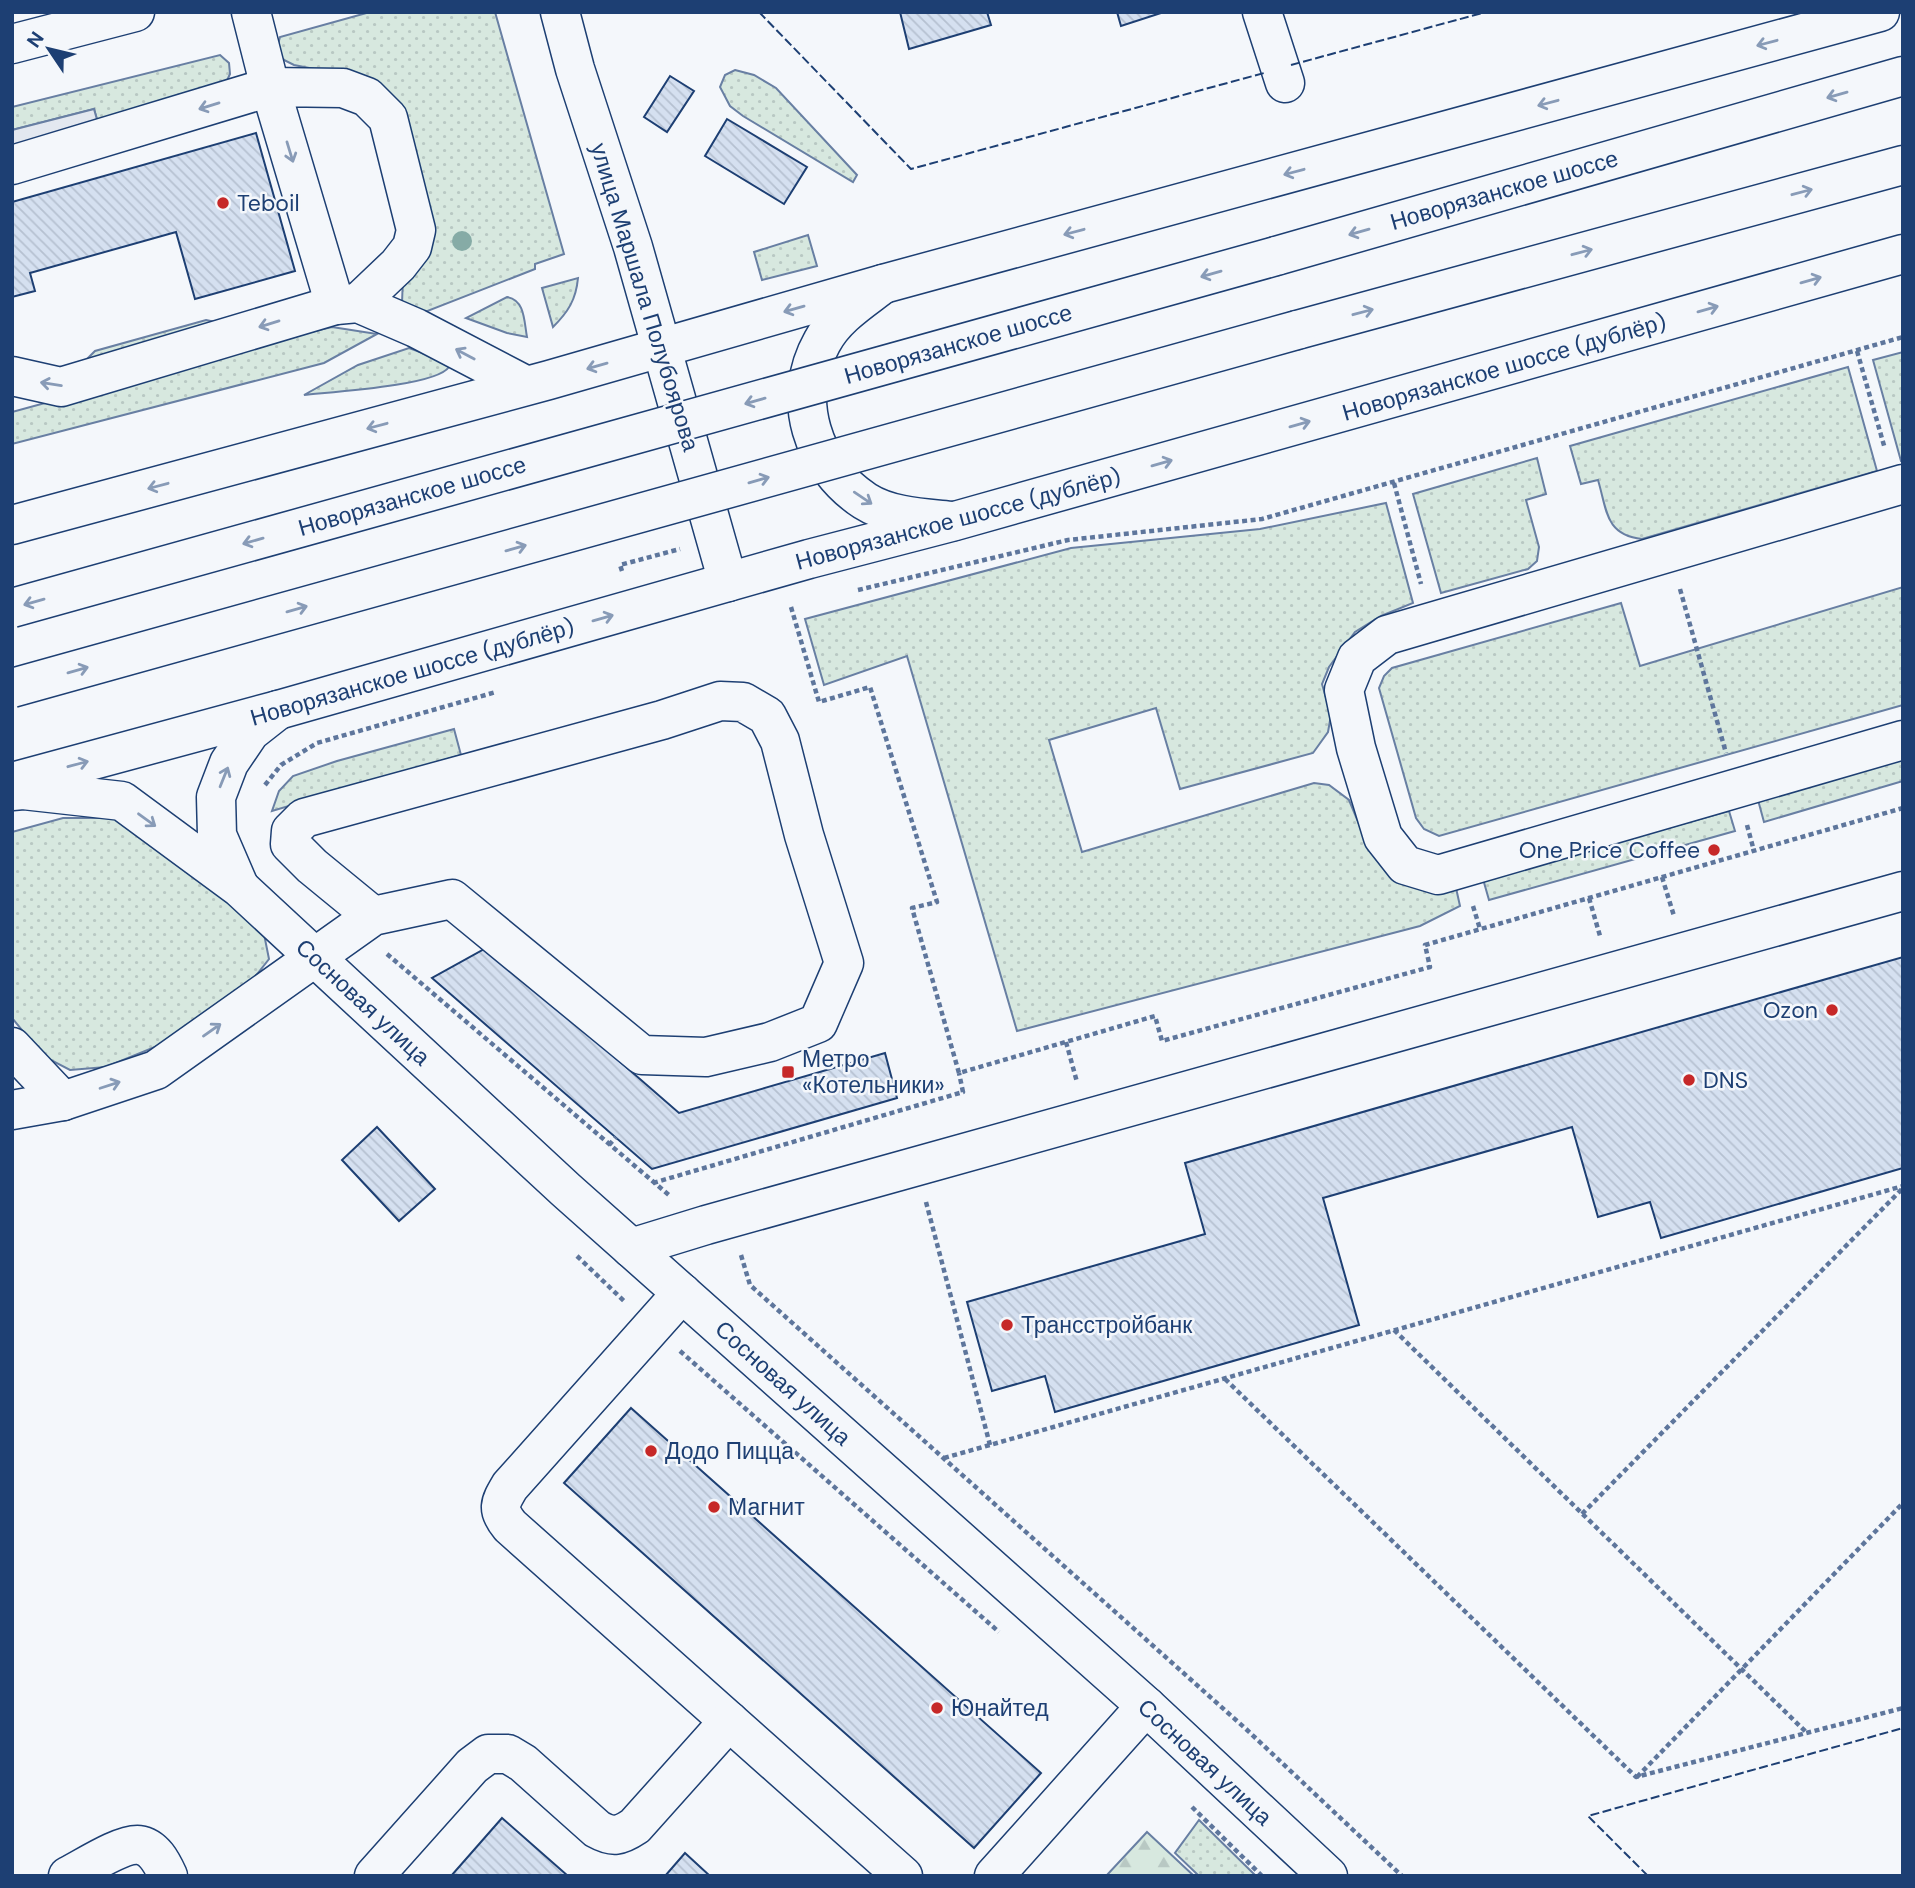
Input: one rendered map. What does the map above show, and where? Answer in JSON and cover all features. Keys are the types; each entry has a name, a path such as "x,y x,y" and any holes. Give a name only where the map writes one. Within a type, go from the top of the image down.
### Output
{"main road":[{"path":"12,44 135,12"},
{"path":"251,12 270,87 346,304"},
{"name":"улица Маршала Полубоярова","path":"560,12 575,69 633,247 728,582"},
{"path":"1262,12 1285,83"},
{"path":"12,525 1881,12"},
{"name":"Новорязанское шоссе","path":"12,608 1276,256 1903,76"},
{"path":"12,164 270,87 343,88 367,97 387,118 416,230 412,247 397,265 346,304 61,387 12,376"},
{"path":"12,688 1297,330 1903,165"},
{"name":"Новорязанское шоссе (дублёр)","path":"12,782 278,710 1903,254"},
{"path":"883,284 845,313 822,341 809,370 806,408 816,445 837,477 866,502 906,517 954,521"},
{"path":"346,304 416,328 525,385"},
{"path":"1899,485 1387,635 1357,658 1344,691 1356,748 1383,837 1405,865 1438,875 1903,740"},
{"path":"12,1110 63,1101 156,1070 373,916 452,899 642,1055 706,1057 770,1042 818,1023 844,963 804,835 780,741 767,716 743,702 720,702 304,818 291,831 290,844 312,866 373,916"},
{"name":"Сосновая улица","path":"240,888 217,835 216,797 229,763 250,732 278,710"},
{"name":"Сосновая улица","path":"12,791 122,801 240,888 631,1248 1146,1706 1328,1876"},
{"path":"631,1248 1903,891"},
{"path":"12,1047 63,1101"},
{"path":"682,1293 510,1486 501,1502 502,1516 903,1876"},
{"path":"993,1876 1146,1706"},
{"path":"374,1876 472,1766 488,1754 508,1754 523,1763 597,1829 609,1836 622,1835 635,1826 729,1721"},
{"path":"68,1876 124,1847 138,1845 152,1851 168,1876"}],"path":[{"path":"846,593 1068,540 1262,519 1903,337"},
{"path":"1857,351 1899,485"},
{"path":"1394,483 1432,622"},
{"path":"1677,581 1728,759"},
{"path":"653,1183 963,1092 912,908 937,902 870,687 819,702 791,607 800,605"},
{"path":"959,1073 1155,1016 1162,1041 1430,967 1425,945 1903,808"},
{"path":"433,993 653,1183 744,1257 750,1285 1247,1730 1402,1876"},
{"path":"609,1145 616,1138"},
{"path":"943,1458 1903,1187"},
{"path":"1582,1514 1903,1187"},
{"path":"924,1193 990,1445"},
{"path":"1394,1330 1806,1733"},
{"path":"1225,1379 1636,1777"},
{"path":"1636,1777 1903,1503"},
{"path":"1636,1777 1903,1708"}],"green space":[{"path":"370,12 495,12 564,254 535,264 535,269 425,312 402,303 403,277 415,267 361,78 294,65 282,59 277,48 280,37"},
{"path":"220,55 229,63 230,74 224,87 98,123 94,109 12,130 12,107"},
{"path":"735,70 754,75 776,88 857,175 853,182 730,106 720,87 725,75"},
{"path":"808,235 817,266 762,280 754,252"},
{"path":"578,278 570,305 553,327 542,288"},
{"path":"507,297 517,302 520,307 527,337 507,333 466,318"},
{"path":"206,320 220,323 86,360 95,351"},
{"path":"332,327 377,334 324,363 12,444 12,412"},
{"path":"409,348 442,360 449,367 440,374 405,383 304,395 358,365"},
{"path":"1903,352 1903,461 1901,461 1873,360"},
{"path":"1848,367 1877,471 1642,539 1630,537 1614,526 1606,511 1598,480 1581,484 1570,446"},
{"path":"1537,458 1546,494 1526,500 1539,547 1537,561 1528,569 1441,593 1413,494"},
{"path":"1386,503 1413,603 1381,616 1355,632 1329,667 1322,684 1331,715 1328,732 1313,753 1180,789 1156,708 1049,740 1082,852 1314,783 1329,785 1349,800 1364,836 1456,888 1460,906 1420,926 1017,1031 907,656 824,685 805,619 1071,548 1260,529"},
{"path":"1903,587 1903,705 1439,836 1424,829 1416,818 1379,688 1384,676 1392,668 1621,603 1640,666"},
{"path":"454,729 461,755 272,811 279,791 293,776"},
{"path":"1903,758 1903,781 1764,822 1758,800"},
{"path":"1729,811 1735,831 1489,900 1483,879"},
{"path":"63,818 120,818 161,844 264,934 269,959 254,978 177,1038 106,1067 70,1070 43,1056 12,1018 12,832"},
{"path":"1199,1820 1256,1876 1199,1876 1175,1853"},
{"path":"1147,1832 1194,1876 1106,1876"}],"shaded area":[{"path":"94,109 98,123 12,145 12,130"}],"building":[{"path":"900,12 987,12 991,25 909,49"},
{"path":"1117,12 1164,12 1121,26"},
{"path":"670,76 694,91 667,132 644,117"},
{"path":"727,119 807,167 784,204 705,156"},
{"path":"256,133 295,271 195,299 176,232 30,273 35,291 12,297 12,202"},
{"path":"488,947 679,1113 885,1053 897,1098 652,1169 432,978"},
{"path":"1903,957 1903,1168 1661,1238 1650,1202 1598,1217 1572,1127 1323,1198 1359,1325 1055,1412 1045,1376 992,1391 967,1302 1205,1234 1185,1163"},
{"path":"377,1127 435,1189 399,1221 342,1160"},
{"path":"631,1408 1041,1773 974,1848 564,1483"},
{"path":"502,1818 568,1876 451,1876"},
{"path":"685,1853 710,1876 665,1876"}],"fence":[{"path":"759,12 911,169 1264,73"},
{"path":"1291,65 1486,12"},
{"path":"1648,1876 1588,1816 1903,1728"}],"place":[{"name":"Teboil","path":"223,203"},
{"name":"One Price Coffee","path":"1714,850"},
{"name":"Ozon","path":"1832,1010"},
{"name":"Метро «Котельники»","path":"788,1072"},
{"name":"DNS","path":"1689,1080"},
{"name":"Трансстройбанк","path":"1007,1325"},
{"name":"Додо Пицца","path":"651,1451"},
{"name":"Магнит","path":"714,1507"},
{"name":"Юнайтед","path":"937,1708"}]}
